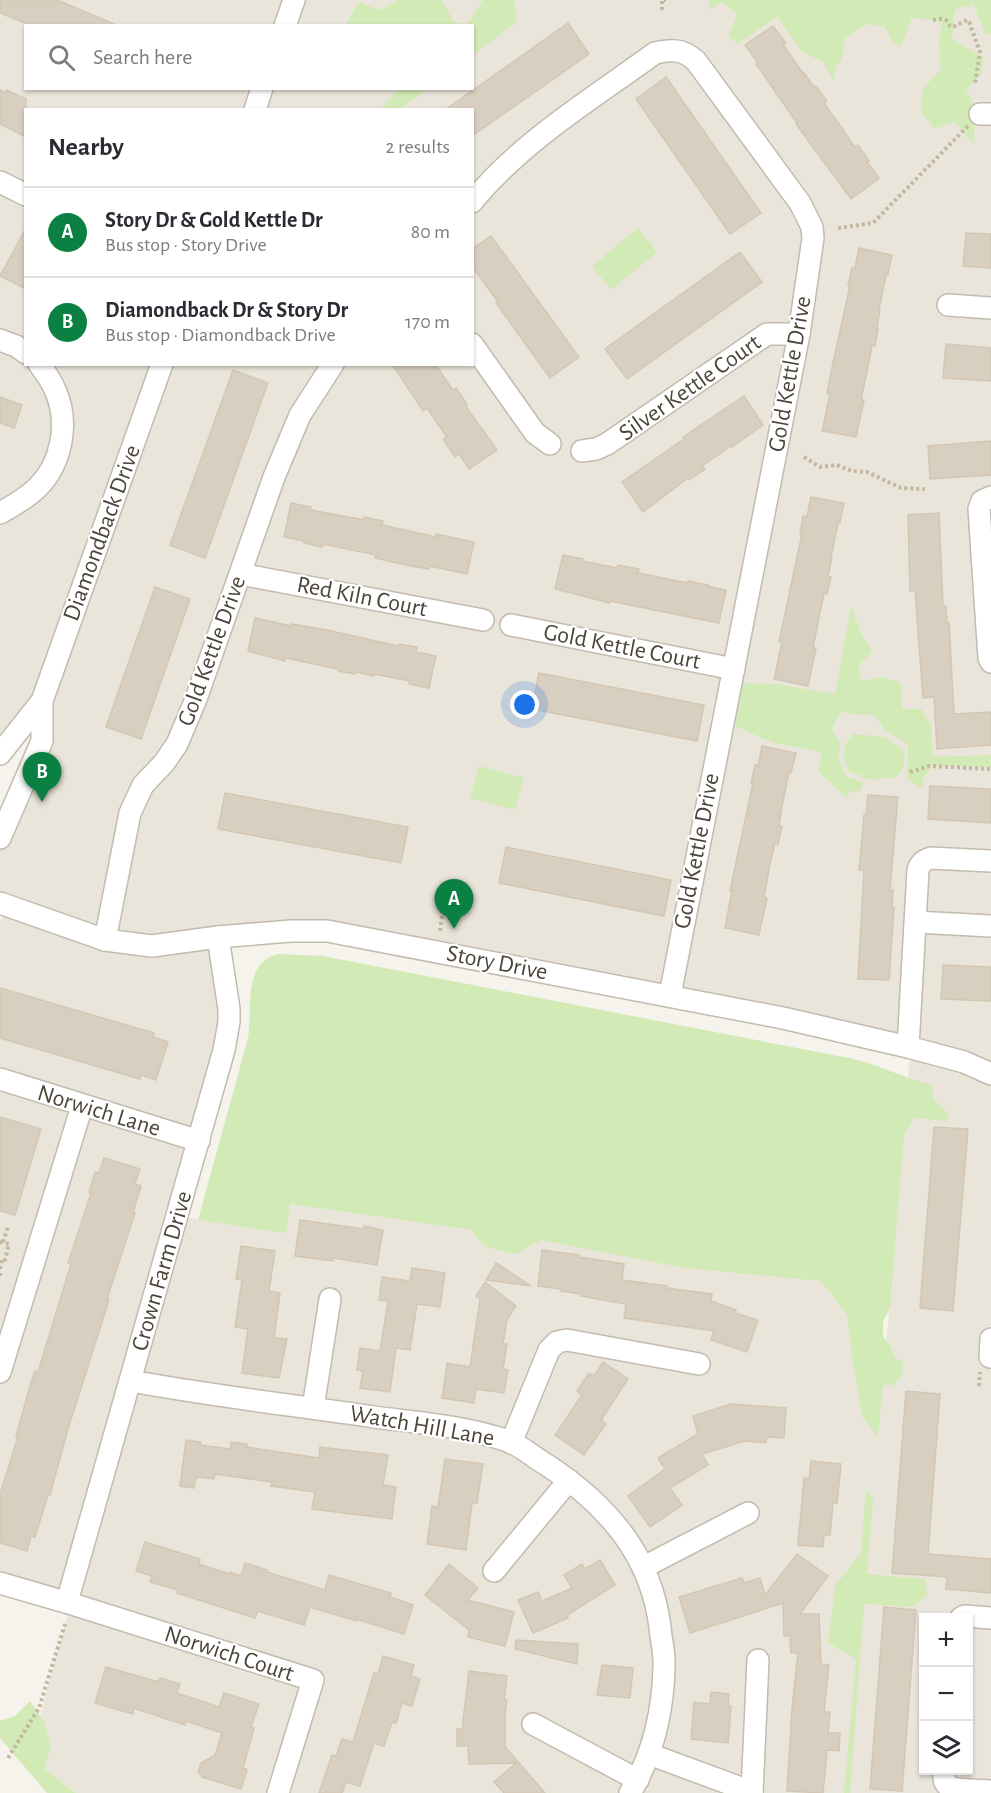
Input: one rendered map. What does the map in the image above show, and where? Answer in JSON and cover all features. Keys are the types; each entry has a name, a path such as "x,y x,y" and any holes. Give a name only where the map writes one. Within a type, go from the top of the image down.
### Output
{"street":[{"path":"286,24 294,0"},
{"name":"Gold Kettle Drive","path":"474,200 491,179 540,136 654,53 679,50 696,61 800,203 812,228 812,249 799,334 670,996"},
{"path":"256,108 261,90"},
{"path":"0,182 24,194"},
{"path":"948,305 991,308"},
{"name":"Silver Kettle Court","path":"582,451 596,449 607,444 767,334 799,334"},
{"path":"0,340 24,352"},
{"path":"474,347 535,433 550,444"},
{"path":"0,513 39,487 58,453 63,425 62,410 51,380 40,366"},
{"name":"Diamondback Drive","path":"0,754 42,701 161,366"},
{"name":"Gold Kettle Drive","path":"105,940 130,813 143,784 164,763 177,744 196,699 274,477 300,415 332,366"},
{"path":"991,497 982,501 979,509 991,662"},
{"name":"Red Kiln Court","path":"240,574 483,620"},
{"name":"Gold Kettle Court","path":"511,625 734,669"},
{"name":"Diamondback Drive","path":"0,838 42,741 42,701"},
{"path":"908,1047 918,870 922,862 931,858 991,861"},
{"name":"Story Drive","path":"0,903 105,940 152,946 218,937 291,931 327,931 783,1018 964,1062 991,1074"},
{"path":"916,922 991,926"},
{"name":"Crown Farm Drive","path":"67,1612 224,1050 229,1022 228,996 218,937"},
{"name":"Norwich Lane","path":"0,1079 199,1142"},
{"path":"0,1372 8,1317 82,1106"},
{"path":"313,1408 330,1299"},
{"path":"511,1443 549,1350 557,1342 567,1340 699,1364"},
{"name":"Watch Hill Lane","path":"131,1381 241,1399 467,1430 511,1443 586,1493 626,1538 644,1567 659,1616 664,1665 660,1712 649,1754 634,1786"},
{"path":"494,1571 569,1480"},
{"path":"644,1567 748,1513"},
{"path":"0,1583 67,1612"},
{"name":"Norwich Court","path":"67,1612 312,1680 279,1793"},
{"path":"973,1617 991,1618"},
{"path":"649,1754 752,1793 758,1660"},
{"path":"534,1724 634,1786"},
{"path":"944,1775 944,1780 949,1786 991,1791"}],"path":[{"path":"662,10 662,0 666,0"},
{"path":"933,20 946,20 953,27 966,20 969,22 980,52 975,82"},
{"path":"838,228 873,223 985,114"},
{"path":"804,457 820,467 837,465 852,471 867,472 901,488 925,489"},
{"path":"910,772 929,766 991,769"},
{"path":"440,931 443,907"},
{"path":"7,1268 0,1271 1,1259 5,1260 9,1244 1,1242 8,1227"},
{"path":"8,1758 39,1708 67,1612"}],"shaded area":[{"path":"0,0 290,0 281,24 24,24 24,90 258,90 250,108 24,108 24,366 159,366 38,700 0,747"},
{"path":"298,0 991,0 991,1793 76,1793 44,1769 51,1748 45,1723 40,1715 180,1217 286,1232 290,1204 471,1230 485,1247 540,1240 821,1281 847,1315 862,1416 883,1384 911,1044 325,928 152,943 0,900 0,846 46,700 167,366 474,366 474,108 259,108 266,90 474,90 474,24 289,24"},
{"path":"9,910 105,943 217,941 219,1046 66,1599 0,1580 0,922"}],"green space":[{"path":"398,0 441,0 455,23 467,24 347,24 358,2 380,10"},
{"path":"483,0 514,0 517,22 474,54 474,24 467,24"},
{"path":"709,0 991,0 991,34 986,34 973,4 955,10 952,39 983,57 982,73 966,89 975,106 974,144 955,122 935,129 921,112 922,90 941,69 939,42 942,21 912,18 901,47 893,42 884,26 867,24 845,38 843,55 836,69 834,81 822,61 802,52 777,17 738,44 728,36 737,15 723,2 709,10"},
{"path":"398,90 427,90 400,108 382,108"},
{"path":"638,228 657,252 611,290 592,266"},
{"path":"851,606 860,632 872,651 858,667 862,681 882,677 901,683 902,709 921,709 931,726 933,757 991,755 991,767 934,765 923,778 922,788 907,779 908,744 885,730 874,715 841,712 832,728 840,744 838,760 847,777 864,783 859,792 849,791 848,799 818,771 822,752 774,743 735,726 743,683 776,684 835,694"},
{"path":"853,734 886,737 902,749 905,755 904,768 895,778 883,777 881,780 862,778 861,775 850,773 845,763 844,749"},
{"path":"479,766 524,778 515,810 470,798"},
{"path":"279,954 323,956 849,1058 932,1085 934,1100 947,1112 948,1121 914,1118 904,1135 890,1308 883,1322 883,1336 891,1347 894,1357 903,1363 902,1375 894,1385 883,1385 878,1437 862,1416 847,1315 821,1281 685,1268 541,1240 515,1254 485,1247 471,1230 290,1204 286,1233 198,1220 248,1038 251,989 254,977 259,967 267,959"},
{"path":"866,1489 873,1499 867,1574 925,1579 927,1595 913,1607 864,1604 850,1793 844,1793 856,1659 828,1643 835,1586 861,1553"},
{"path":"30,1701 45,1723 51,1748 44,1769 76,1793 47,1793 0,1738 0,1721 15,1716"}],"building":[{"path":"0,0 57,0 114,24 27,24 0,13"},
{"path":"568,23 589,54 474,135 474,108 448,108"},
{"path":"773,26 786,43 783,45 827,101 824,103 855,147 858,145 879,178 851,199 796,124 745,45"},
{"path":"666,77 761,213 730,234 636,99"},
{"path":"0,90 6,93 7,90 26,99 24,136 0,124"},
{"path":"24,232 24,288 0,276"},
{"path":"966,233 991,234 991,268 963,266"},
{"path":"491,236 579,357 550,378 474,269 474,248"},
{"path":"859,248 892,255 879,309 875,346 872,346 861,400 864,400 856,437 822,431 830,394 827,393 850,286 848,285 852,268 855,268"},
{"path":"740,252 762,282 627,379 605,349"},
{"path":"946,344 991,348 991,381 943,378"},
{"path":"393,366 436,366 453,390 456,388 467,404 465,405 497,450 469,469 459,454 455,457 443,439 447,437 427,408 423,411"},
{"path":"233,370 268,383 205,558 170,545"},
{"path":"744,396 763,425 702,466 705,469 689,480 688,478 643,512 622,482"},
{"path":"0,397 22,405 14,428 0,423"},
{"path":"991,441 991,475 930,479 928,446"},
{"path":"811,497 844,503 831,557 828,577 831,577 820,612 813,648 816,648 808,686 774,679 782,642 779,642 802,534 800,534 803,516 807,517"},
{"path":"291,503 311,507 311,510 364,520 364,517 383,521 382,525 436,537 436,534 474,542 467,574 430,566 429,569 411,566 375,558 376,555 323,544 322,547 284,537"},
{"path":"939,513 943,606 946,606 947,623 949,623 954,714 991,712 991,745 937,749 934,697 923,698 915,590 910,591 908,515"},
{"path":"563,555 617,568 618,565 639,569 638,573 726,590 719,623 610,601 610,603 555,589"},
{"path":"155,587 190,599 141,739 106,727"},
{"path":"255,618 292,626 292,624 327,630 398,646 399,644 417,647 416,652 436,656 429,688 409,684 410,681 374,674 374,676 338,671 338,669 285,658 285,661 248,651"},
{"path":"539,673 704,705 697,741 532,709"},
{"path":"762,746 796,753 791,773 789,772 782,806 779,826 782,826 778,844 775,843 770,864 764,897 767,898 759,935 725,928 732,891 730,891 753,783 751,783 755,765 758,766"},
{"path":"930,786 991,789 991,823 928,819"},
{"path":"225,793 408,827 401,863 218,829"},
{"path":"868,795 898,797 890,890 893,890 892,907 894,907 889,980 858,979 864,870 859,870"},
{"path":"506,847 671,880 664,916 499,883"},
{"path":"943,965 991,967 991,1001 941,999"},
{"path":"0,988 154,1033 153,1037 168,1042 156,1080 141,1075 140,1079 0,1038"},
{"path":"0,1117 41,1129 15,1215 0,1211"},
{"path":"934,1127 968,1129 953,1311 920,1308"},
{"path":"104,1158 140,1169 135,1184 141,1186 133,1212 135,1213 107,1299 109,1300 68,1429 50,1495 48,1495 35,1537 31,1536 27,1551 0,1543 0,1494 18,1437 16,1436 30,1386 35,1371 38,1372 71,1264 68,1263 91,1193 89,1192 95,1172 99,1173"},
{"path":"300,1220 383,1230 377,1265 333,1258 333,1261 295,1256"},
{"path":"241,1246 275,1251 269,1291 280,1293 274,1338 287,1339 279,1378 242,1373 248,1329 235,1327 242,1280 236,1279"},
{"path":"542,1250 624,1264 622,1280 712,1294 711,1301 736,1310 735,1313 758,1320 747,1352 711,1340 714,1331 624,1318 626,1304 538,1286"},
{"path":"496,1263 531,1286 486,1280"},
{"path":"412,1268 445,1273 440,1307 417,1304 410,1350 396,1348 390,1392 360,1388 363,1371 357,1370 360,1348 380,1351 388,1301 379,1300 382,1277 410,1281"},
{"path":"485,1282 516,1306 507,1320 503,1344 507,1344 503,1369 508,1370 504,1393 476,1389 474,1403 442,1398 447,1363 470,1367 480,1299 476,1296"},
{"path":"603,1362 628,1379 601,1420 606,1424 584,1455 555,1435 582,1395 577,1391 589,1373 594,1376"},
{"path":"906,1391 940,1394 928,1554 991,1559 991,1593 946,1589 947,1577 892,1573"},
{"path":"731,1404 786,1408 784,1438 767,1437 766,1443 745,1441 702,1454 708,1465 670,1488 682,1505 650,1527 628,1496 665,1469 658,1458 698,1434 693,1416"},
{"path":"186,1440 201,1442 200,1445 230,1449 231,1442 247,1444 246,1447 319,1458 320,1447 388,1455 383,1485 396,1487 392,1519 312,1509 315,1492 271,1486 272,1482 215,1474 214,1479 196,1477 194,1488 180,1486"},
{"path":"445,1459 483,1464 477,1503 472,1503 466,1550 427,1544 432,1506 438,1507"},
{"path":"811,1461 841,1464 837,1503 833,1503 830,1535 824,1535 823,1547 798,1545 804,1478 809,1479"},
{"path":"145,1542 200,1559 199,1564 229,1574 230,1572 241,1576 245,1563 325,1590 329,1575 391,1593 390,1597 413,1605 404,1634 310,1607 304,1625 258,1611 255,1618 150,1582 152,1576 136,1571"},
{"path":"797,1554 828,1576 800,1614 819,1614 821,1664 829,1665 824,1712 830,1712 828,1733 840,1733 839,1751 827,1750 823,1793 787,1791 798,1653 791,1653 790,1636 784,1636 783,1603 690,1633 679,1597 742,1578 744,1583 760,1578 765,1595"},
{"path":"600,1560 615,1585 567,1615 568,1618 533,1633 518,1600 538,1592 542,1601 572,1588 564,1575 582,1564 585,1569"},
{"path":"449,1564 478,1588 468,1600 514,1612 505,1646 468,1637 469,1630 425,1595"},
{"path":"884,1607 916,1610 902,1791 870,1789"},
{"path":"516,1640 578,1644 577,1664 515,1649"},
{"path":"383,1656 414,1665 411,1676 420,1679 412,1706 402,1703 396,1723 392,1722 384,1746 374,1743 360,1786 346,1782 342,1793 319,1793 332,1755 336,1756 342,1739 353,1742 374,1673 378,1674"},
{"path":"602,1665 633,1668 630,1698 597,1695"},
{"path":"106,1667 159,1682 160,1678 180,1684 177,1693 219,1707 224,1693 259,1704 251,1727 254,1728 243,1768 247,1770 241,1789 202,1777 198,1771 201,1763 215,1755 222,1733 186,1721 185,1725 134,1708 133,1714 95,1703"},
{"path":"469,1671 507,1676 504,1700 507,1700 505,1747 545,1793 504,1793 494,1782 516,1763 469,1764 468,1746 457,1746 457,1729 462,1729"},
{"path":"711,1692 729,1694 728,1706 731,1706 728,1743 691,1739 694,1702 710,1704"}],"place":[{"name":"Diamondback Dr & Story Dr","path":"42,802"},
{"name":"Story Dr & Gold Kettle Dr","path":"454,929"}]}
